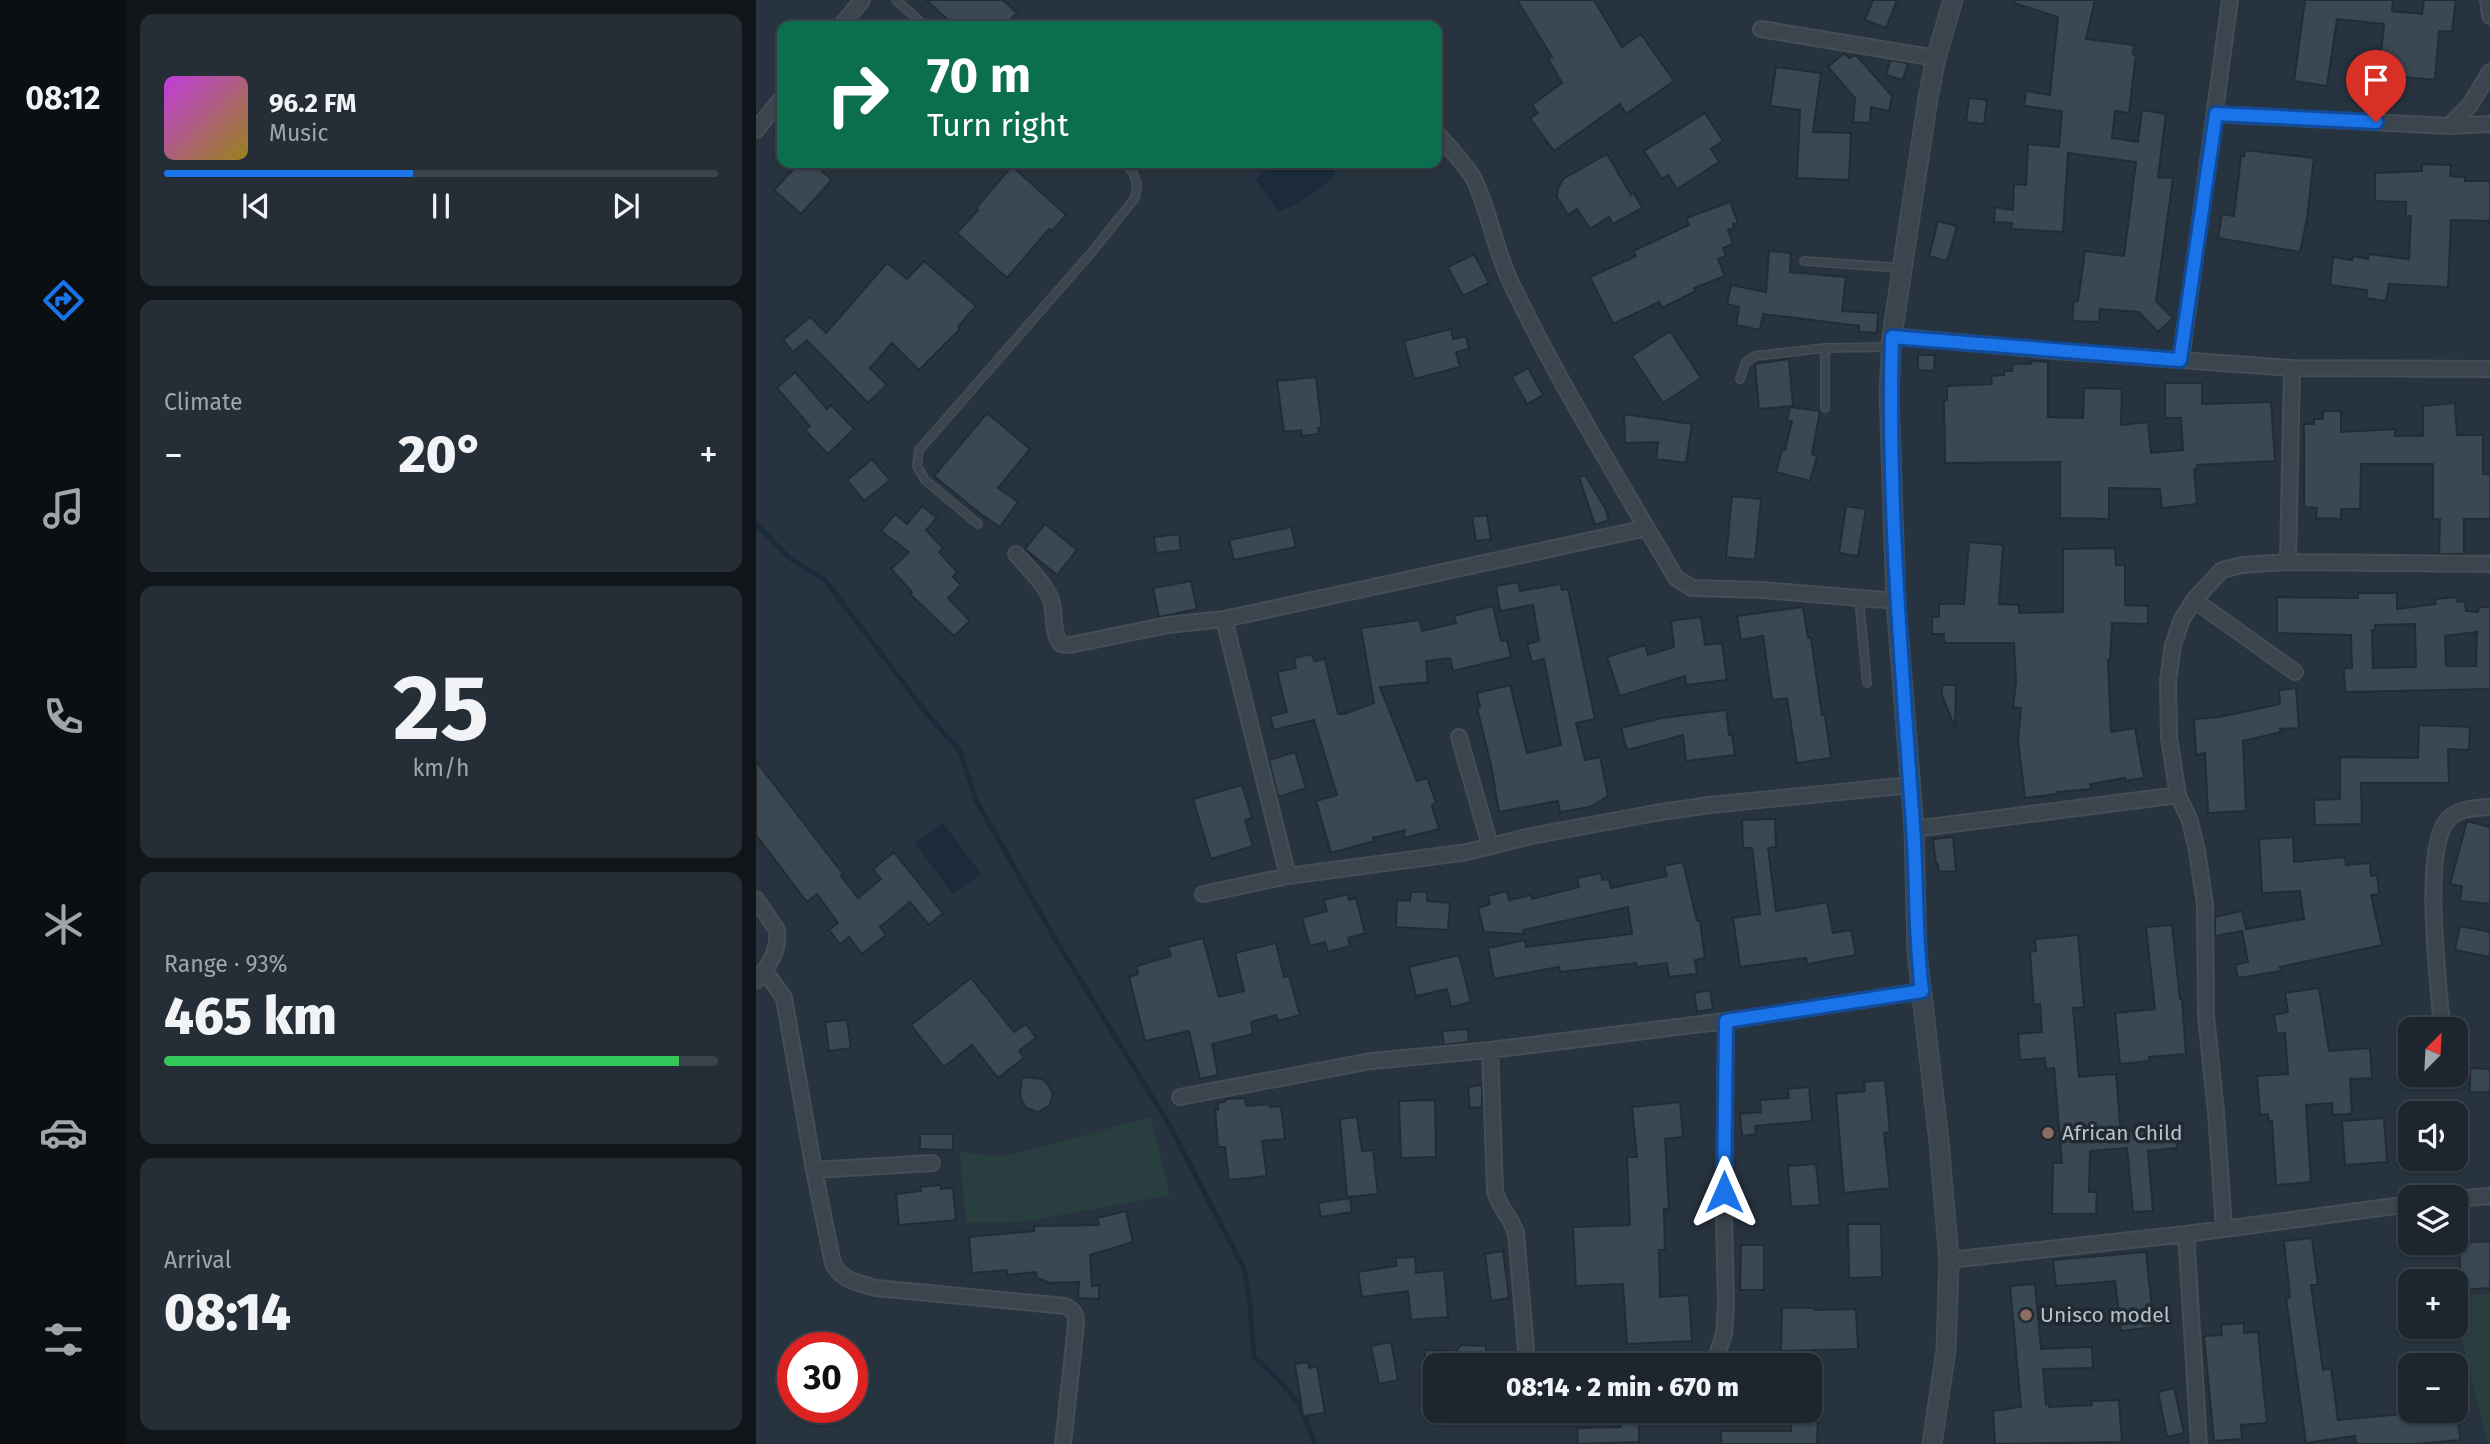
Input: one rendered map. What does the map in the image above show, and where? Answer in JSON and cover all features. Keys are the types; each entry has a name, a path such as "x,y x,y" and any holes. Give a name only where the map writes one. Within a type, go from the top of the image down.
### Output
{"street":[{"path":"845,21 862,0"},
{"path":"1932,1444 1946,1350 1949,1260 1939,1141 1917,952 1914,829 1896,601 1889,392 1892,342 1902,268 1936,58 1953,0"},
{"path":"2180,360 2230,0"},
{"path":"2488,0 2490,16"},
{"path":"1760,29 1936,58"},
{"path":"2449,126 2470,106 2490,72"},
{"path":"756,130 777,104"},
{"path":"2216,114 2449,126 2490,124"},
{"path":"1442,139 1472,176 1489,220 1495,246 1511,283 1563,382 1676,578 1687,587 1896,601"},
{"path":"1892,342 2292,368 2490,369"},
{"path":"2288,562 2292,368"},
{"path":"1016,554 1044,587 1051,601 1056,637 1061,644 1070,645 1168,625 1224,618 1647,528"},
{"path":"2224,1228 2206,1016 2205,904 2197,850 2190,821 2178,795 2169,738 2168,680 2182,619 2194,600 2222,570 2242,565 2288,562 2490,564"},
{"path":"2194,600 2295,672"},
{"path":"1224,618 1289,876"},
{"path":"1459,737 1490,845"},
{"path":"1203,894 1289,876 1441,856 1682,809 1910,785"},
{"path":"1914,829 2178,795"},
{"path":"2441,1017 2434,904 2436,846 2447,820 2462,810 2490,807"},
{"path":"756,899 777,930 775,951 761,976 784,998 833,1264 838,1272 850,1281 876,1288 1065,1306 1073,1310 1076,1325 1063,1444"},
{"path":"1180,1097 1371,1061 1490,1051 1726,1021 1922,991"},
{"path":"1718,1353 1724,1334 1726,1304 1726,1021"},
{"path":"1490,1051 1495,1191 1497,1201 1516,1233 1526,1353"},
{"path":"814,1170 932,1163"},
{"path":"2468,1198 2490,1196"},
{"path":"1949,1260 2186,1234 2398,1206"},
{"path":"2186,1234 2199,1444"}],"lane":[{"path":"896,0 919,21"},
{"path":"978,524 925,480 917,466 919,450 1091,253 1135,198 1137,184 1129,168"},
{"path":"1804,261 1902,268"},
{"path":"1740,379 1746,362 1755,356 1892,342"},
{"path":"1825,348 1825,408"},
{"path":"1859,597 1867,682"}],"green space":[{"path":"1151,1117 1170,1195 1023,1222 966,1223 960,1152 1003,1157"},
{"path":"2490,1293 2490,1444 2468,1364 2468,1353 2465,1353 2462,1339 2468,1339 2468,1296"}],"water":[{"path":"1269,168 1336,168 1334,177 1298,204 1278,211 1255,179"},
{"path":"943,823 981,874 953,894 915,843"}],"building":[{"path":"926,0 1003,0 1017,13 1009,21 949,21"},
{"path":"1517,0 1594,0 1622,47 1641,34 1674,81 1626,114 1620,104 1554,151 1530,118 1538,113 1532,105 1562,83 1548,59 1552,57"},
{"path":"1873,0 1897,0 1886,28 1865,20"},
{"path":"2015,0 2095,0 2086,39 2134,45 2133,54 2136,55 2129,113 2115,111 2112,138 2138,142 2142,110 2166,114 2158,177 2173,178 2156,301 2173,318 2158,332 2139,312 2100,309 2099,322 2072,321 2074,301 2078,301 2085,251 2124,256 2136,162 2068,153 2063,232 2011,229 2012,223 1994,222 1995,207 2013,210 2014,184 2026,185 2028,144 2059,147 2062,111 2024,106 2026,91 2050,95 2058,17 2014,3"},
{"path":"2305,0 2393,0 2392,11 2422,14 2424,0 2456,0 2452,32 2439,31 2435,80 2379,75 2384,24 2337,19 2327,86 2294,81"},
{"path":"1844,53 1849,58 1856,55 1892,96 1889,111 1871,107 1870,123 1853,122 1855,98 1828,67"},
{"path":"1891,60 1908,63 1903,80 1886,75"},
{"path":"1776,67 1821,73 1813,132 1851,133 1849,180 1797,178 1800,110 1770,106"},
{"path":"1969,98 1987,100 1984,124 1966,122"},
{"path":"1705,113 1723,141 1711,149 1719,162 1677,189 1668,175 1662,179 1644,151"},
{"path":"2245,150 2314,158 2300,252 2218,238 2222,214 2234,216 2241,156 2244,156"},
{"path":"1607,154 1631,195 1634,193 1642,208 1613,224 1609,217 1590,229 1577,209 1568,215 1557,197 1558,189 1563,179"},
{"path":"2422,164 2451,165 2450,176 2465,177 2465,181 2490,181 2490,221 2451,220 2448,287 2389,284 2386,301 2366,298 2367,290 2330,285 2333,257 2352,260 2353,256 2368,259 2369,254 2409,259 2411,216 2406,216 2406,202 2375,201 2375,173 2422,171"},
{"path":"794,168 819,168 832,180 801,214 774,190"},
{"path":"1010,168 1014,168 1066,215 1052,231 1049,229 1007,278 957,233 978,210 976,208"},
{"path":"1730,202 1738,223 1728,230 1733,244 1723,248 1726,256 1718,259 1725,276 1694,288 1696,291 1662,308 1659,302 1613,324 1590,277 1636,256 1633,251 1689,225 1686,218"},
{"path":"1938,221 1957,226 1947,261 1929,256"},
{"path":"1769,251 1791,253 1790,272 1846,277 1842,311 1878,313 1877,333 1859,332 1859,326 1763,314 1760,330 1736,325 1739,307 1727,304 1731,285 1766,292"},
{"path":"1474,254 1489,283 1463,296 1448,267"},
{"path":"924,261 976,306 958,327 960,329 919,370 892,343 870,368 887,385 868,403 807,340 793,352 783,340 810,317 826,333 887,263 907,279"},
{"path":"1451,329 1453,339 1466,336 1469,349 1456,352 1460,367 1414,379 1404,341"},
{"path":"1670,331 1701,378 1663,403 1632,356"},
{"path":"1918,355 1935,355 1934,371 1918,370"},
{"path":"1789,359 1793,406 1759,409 1755,364"},
{"path":"2031,361 2048,362 2048,417 2083,418 2084,388 2122,389 2121,425 2148,422 2151,453 2183,450 2181,418 2165,418 2165,383 2202,383 2202,404 2271,402 2275,461 2197,465 2197,469 2194,469 2197,504 2162,508 2160,489 2109,488 2109,519 2060,518 2060,462 1945,463 1944,400 1947,400 1947,386 1992,384 1991,376 2004,375 2004,371 2012,371 2013,364 2031,364"},
{"path":"1528,368 1543,395 1527,404 1512,377"},
{"path":"795,372 827,409 831,405 854,429 828,454 805,430 810,426 777,388"},
{"path":"1316,377 1322,428 1318,428 1319,434 1302,436 1301,430 1284,432 1277,381"},
{"path":"2455,403 2457,435 2483,435 2483,474 2490,474 2490,519 2464,519 2464,554 2439,554 2440,519 2433,519 2433,464 2361,464 2360,509 2341,509 2341,519 2316,518 2317,508 2304,507 2304,424 2314,424 2314,419 2323,419 2323,411 2341,411 2341,432 2395,429 2395,436 2423,436 2423,406"},
{"path":"1790,407 1820,411 1812,454 1817,456 1810,481 1776,472 1792,421 1787,421"},
{"path":"987,413 1030,449 998,488 1018,502 1000,527 934,476"},
{"path":"1624,414 1692,424 1686,463 1656,459 1658,442 1625,443"},
{"path":"872,459 890,480 864,501 847,480"},
{"path":"1585,475 1605,508 1609,520 1595,525 1579,477"},
{"path":"1732,496 1761,499 1755,560 1726,557"},
{"path":"922,506 937,518 926,530 943,548 939,552 957,572 953,577 961,585 948,598 970,621 954,636 910,594 912,592 891,569 909,552 881,531 895,514 907,524"},
{"path":"1846,506 1866,509 1858,556 1839,553"},
{"path":"1487,515 1491,539 1476,541 1472,517"},
{"path":"1045,524 1077,550 1057,575 1025,549"},
{"path":"1291,527 1296,547 1234,560 1229,540"},
{"path":"1179,534 1181,550 1156,553 1154,537"},
{"path":"1969,542 2003,545 1999,604 2019,605 2019,613 2063,612 2063,549 2115,548 2116,565 2125,565 2125,605 2148,606 2148,624 2112,623 2108,660 2111,732 2135,728 2144,778 2125,781 2125,778 2090,784 2091,789 2025,798 2018,740 2021,708 2013,707 2016,682 2014,643 1944,643 1944,634 1932,634 1932,617 1939,617 1939,604 1964,604"},
{"path":"1191,581 1197,609 1159,617 1153,588"},
{"path":"1518,582 1520,591 1561,584 1562,590 1568,589 1595,719 1576,723 1585,760 1600,757 1608,796 1590,807 1560,812 1558,801 1499,812 1477,708 1480,707 1477,693 1510,685 1527,753 1561,745 1544,659 1532,662 1527,644 1539,641 1533,605 1500,611 1496,586"},
{"path":"2358,593 2397,593 2397,609 2436,604 2435,599 2456,597 2457,602 2465,601 2466,611 2478,612 2479,607 2490,607 2490,689 2345,692 2344,668 2352,668 2351,635 2277,633 2277,597 2358,598","holes":["2415,624 2416,667 2373,668 2372,630 2375,630 2375,625","2477,632 2476,666 2446,666 2445,636"]},
{"path":"1493,606 1501,641 1507,640 1511,657 1453,671 1450,658 1426,661 1428,682 1380,687 1417,781 1427,778 1436,802 1432,806 1439,829 1404,838 1405,830 1331,853 1316,801 1337,795 1314,720 1274,730 1270,716 1287,712 1277,672 1296,668 1294,658 1312,654 1314,661 1325,659 1338,714 1344,714 1374,703 1361,628 1420,620 1422,631 1456,623 1454,616"},
{"path":"1803,607 1808,638 1811,638 1831,758 1797,763 1787,698 1772,700 1763,636 1741,640 1737,616"},
{"path":"1701,617 1705,645 1722,643 1727,680 1686,685 1685,676 1620,696 1607,657 1645,645 1648,655 1674,647 1671,621"},
{"path":"1942,685 1956,685 1955,728 1942,695"},
{"path":"2296,688 2299,728 2280,729 2281,732 2243,741 2246,811 2208,813 2205,753 2196,755 2194,719 2220,717 2280,704 2279,690"},
{"path":"1726,710 1735,755 1686,761 1683,735 1627,750 1621,728 1662,718"},
{"path":"2419,725 2470,727 2469,750 2448,749 2449,783 2361,783 2362,824 2315,825 2314,800 2340,799 2340,757 2418,758"},
{"path":"1295,752 1306,788 1278,797 1269,760"},
{"path":"756,761 843,874 841,876 858,898 881,879 873,869 894,852 943,913 929,925 910,902 880,927 886,935 862,954 849,937 840,944 829,930 838,923 817,894 807,902 756,835"},
{"path":"1242,785 1252,818 1245,820 1253,846 1211,859 1193,799"},
{"path":"1775,819 1776,847 1768,848 1776,911 1827,902 1833,933 1851,930 1856,955 1807,964 1806,958 1740,967 1733,918 1760,914 1752,848 1743,848 1742,820"},
{"path":"2467,821 2490,827 2490,904 2460,901 2462,886 2450,884"},
{"path":"1953,837 1956,871 1939,872 1933,839"},
{"path":"2293,837 2294,862 2345,857 2346,865 2370,863 2371,876 2377,875 2379,894 2371,895 2382,945 2280,967 2281,971 2238,978 2235,965 2248,962 2242,931 2215,936 2215,917 2242,911 2246,929 2304,919 2300,891 2262,893 2259,839"},
{"path":"1683,862 1697,921 1700,921 1705,958 1695,960 1697,974 1669,977 1667,963 1637,967 1636,963 1560,972 1559,967 1494,979 1488,948 1525,940 1526,947 1632,934 1628,907 1523,930 1524,934 1484,932 1478,908 1490,904 1488,896 1507,891 1509,900 1531,895 1532,899 1579,887 1577,878 1601,873 1602,880 1609,879 1611,888 1667,876 1664,866"},
{"path":"1411,892 1427,892 1427,901 1450,903 1448,930 1396,927 1397,900 1410,901"},
{"path":"1348,894 1349,900 1356,898 1365,933 1348,938 1350,946 1328,952 1325,942 1310,946 1302,918 1327,911 1324,900"},
{"path":"2172,925 2186,1054 2149,1057 2150,1061 2120,1064 2115,1013 2155,1009 2146,927"},
{"path":"2460,926 2490,932 2490,957 2455,950"},
{"path":"2078,935 2084,1007 2073,1008 2079,1077 2116,1074 2121,1133 2175,1127 2177,1148 2148,1151 2153,1211 2133,1212 2127,1148 2090,1151 2089,1192 2097,1192 2096,1214 2052,1214 2053,1163 2062,1163 2054,1068 2046,1069 2045,1058 2020,1060 2018,1034 2042,1032 2040,1004 2034,1005 2030,952 2036,951 2035,939"},
{"path":"1203,938 1219,997 1244,991 1235,953 1276,943 1284,977 1289,976 1300,1015 1278,1021 1276,1015 1251,1022 1253,1034 1212,1044 1218,1075 1200,1079 1189,1031 1145,1041 1129,977 1138,974 1136,966 1171,956 1168,947"},
{"path":"1459,955 1471,1002 1451,1007 1447,989 1416,996 1409,967"},
{"path":"971,978 1014,1032 1026,1024 1036,1038 1019,1051 1024,1058 998,1078 972,1045 944,1067 911,1025"},
{"path":"2319,988 2329,1051 2370,1048 2372,1078 2350,1079 2352,1114 2333,1115 2332,1103 2306,1105 2311,1182 2276,1185 2272,1121 2269,1121 2268,1114 2260,1115 2257,1076 2288,1074 2285,1033 2277,1034 2274,1015 2288,1012 2285,993"},
{"path":"1710,990 1713,1009 1697,1012 1694,993"},
{"path":"847,1020 851,1048 829,1051 825,1022"},
{"path":"1468,1029 1469,1042 1444,1045 1442,1031"},
{"path":"2470,1068 2490,1069 2490,1092 2470,1092"},
{"path":"1022,1077 1042,1079 1047,1083 1053,1094 1049,1106 1038,1112 1026,1108 1020,1096"},
{"path":"1885,1080 1890,1132 1884,1133 1890,1188 1844,1193 1836,1094 1865,1091 1864,1082"},
{"path":"1482,1085 1482,1107 1470,1108 1468,1087"},
{"path":"1809,1087 1812,1121 1755,1126 1756,1134 1742,1136 1740,1114 1761,1112 1760,1100 1789,1098 1788,1089"},
{"path":"1245,1098 1246,1106 1281,1106 1285,1139 1262,1141 1267,1176 1229,1180 1225,1147 1218,1147 1215,1109 1218,1109 1218,1103 1225,1102 1225,1099"},
{"path":"1435,1100 1436,1157 1401,1158 1399,1101"},
{"path":"1680,1102 1683,1137 1665,1139 1669,1209 1664,1209 1665,1250 1659,1250 1660,1297 1689,1295 1692,1341 1627,1344 1623,1284 1576,1286 1573,1227 1630,1225 1627,1157 1637,1157 1632,1107"},
{"path":"1357,1117 1362,1151 1373,1150 1378,1194 1347,1197 1340,1119"},
{"path":"2384,1118 2387,1162 2345,1165 2342,1121"},
{"path":"920,1134 953,1134 953,1150 920,1149"},
{"path":"1816,1164 1820,1205 1791,1207 1788,1166"},
{"path":"941,1185 941,1189 953,1188 956,1220 899,1225 896,1194 921,1191 920,1187"},
{"path":"1350,1198 1352,1212 1321,1217 1318,1203"},
{"path":"1126,1211 1133,1242 1090,1255 1092,1286 1099,1285 1099,1299 1078,1298 1079,1282 1050,1283 1037,1278 1036,1272 1007,1275 1007,1270 972,1273 969,1237 1034,1231 1034,1226 1099,1225 1097,1218"},
{"path":"1848,1224 1881,1224 1882,1277 1849,1278"},
{"path":"2312,1238 2318,1285 2311,1285 2323,1370 2331,1368 2338,1420 2398,1414 2398,1423 2458,1423 2460,1440 2416,1444 2356,1444 2355,1436 2306,1443 2286,1298 2290,1298 2284,1241"},
{"path":"2490,1241 2490,1288 2468,1290 2468,1269 2460,1269 2460,1255 2468,1255 2468,1242"},
{"path":"1741,1245 1764,1245 1764,1290 1740,1290"},
{"path":"1503,1251 1509,1298 1491,1301 1485,1254"},
{"path":"2146,1252 2154,1327 2121,1331 2115,1281 2056,1286 2053,1260"},
{"path":"1415,1257 1416,1273 1444,1270 1448,1317 1411,1320 1408,1291 1362,1297 1358,1272 1396,1266 1396,1258"},
{"path":"2035,1284 2041,1349 2092,1347 2093,1368 2043,1369 2046,1404 2049,1404 2049,1407 2092,1405 2091,1401 2119,1400 2122,1442 1995,1444 1993,1411 2021,1407 2010,1286"},
{"path":"1782,1308 1856,1309 1858,1349 1781,1351"},
{"path":"2244,1323 2244,1333 2258,1332 2267,1423 2241,1425 2242,1439 2214,1441 2204,1336 2222,1335 2221,1325"},
{"path":"1391,1342 1398,1380 1379,1384 1371,1346"},
{"path":"1461,1345 1486,1346 1486,1353 1425,1353 1425,1350 1457,1351"},
{"path":"1308,1362 1309,1368 1317,1366 1325,1413 1303,1416 1295,1364"},
{"path":"2174,1388 2184,1433 2167,1437 2158,1392"},
{"path":"1621,1423 1639,1423 1639,1442 1578,1444 1577,1428 1621,1427"},
{"path":"1791,1423 1818,1423 1817,1444 1721,1444 1721,1431 1791,1431"}],"waterway":[{"path":"756,524 788,557 825,580 928,715 960,751 976,800 1057,942 1170,1126 1244,1269 1254,1357 1278,1379 1300,1405 1315,1444"}],"place":[{"name":"African Child","path":"2048,1133"},
{"name":"Unisco model","path":"2026,1315"}],"route":[{"path":"1724,1192 1726,1021 1922,991 1917,952 1914,829 1896,601 1889,392 1892,337 2180,360 2216,114 2376,122"}]}
